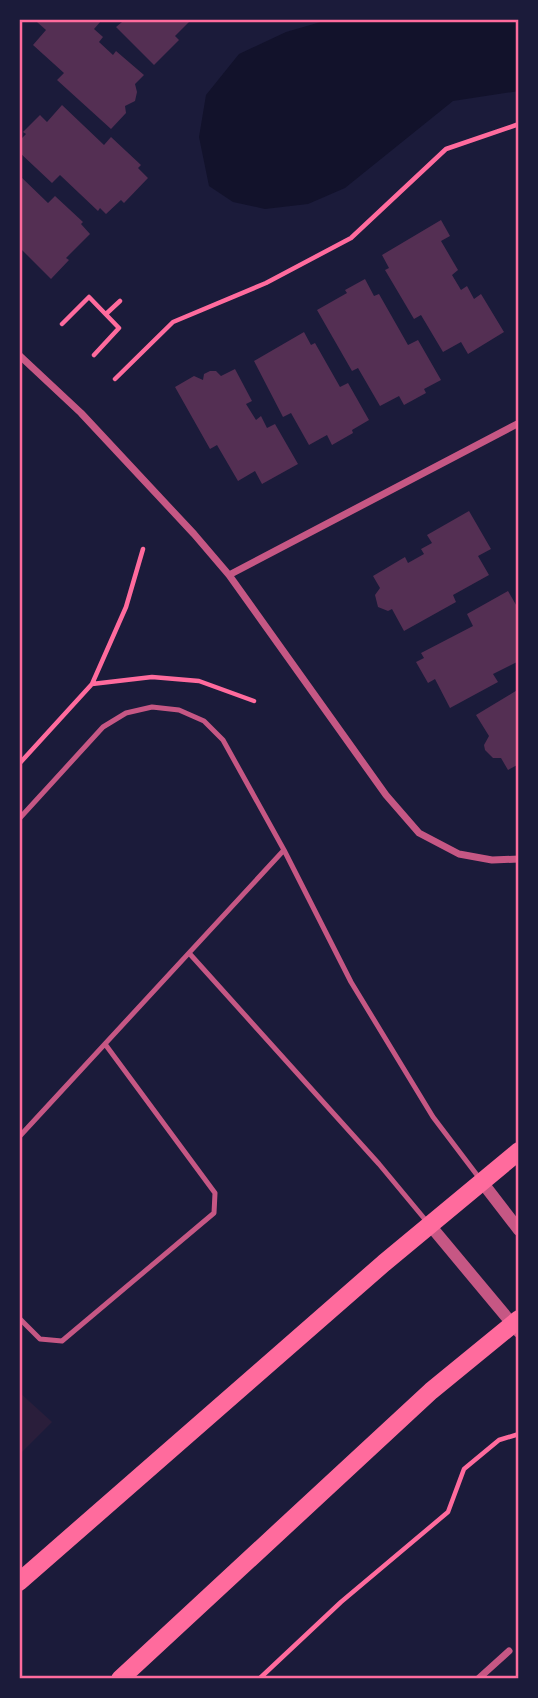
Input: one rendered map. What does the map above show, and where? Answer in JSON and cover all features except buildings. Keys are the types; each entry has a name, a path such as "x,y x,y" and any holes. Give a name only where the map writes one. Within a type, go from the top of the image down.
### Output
{"main road":[{"path":"19,1582 429,1224 519,1152"},
{"path":"120,1679 431,1391 517,1325"}],"street":[{"path":"19,355 80,412 229,575 386,795 419,833 459,854 492,860 519,859"},
{"path":"229,575 519,423"},
{"path":"482,1182 519,1230"},
{"path":"429,1224 517,1325"},
{"path":"478,1679 509,1651"}],"lane":[{"path":"19,819 103,727 126,713 152,707 179,710 204,721 223,740 284,850 351,982 433,1118 482,1182"},
{"path":"19,1137 284,850"},
{"path":"188,953 379,1164 429,1224"},
{"path":"19,1318 40,1339 62,1341 214,1213 215,1193 105,1044"}],"path":[{"path":"115,379 173,322 266,283 351,237 446,149 519,124"},
{"path":"62,324 89,297 120,328 94,355"},
{"path":"106,314 120,300"},
{"path":"92,684 126,607 143,549"},
{"path":"259,1679 341,1602 449,1512 464,1469 499,1440 519,1434"}],"shaded area":[{"path":"331,19 519,19 519,91 453,101 345,188 308,204 265,209 233,202 209,186 199,137 206,95 239,54 286,32"},
{"path":"19,1392 52,1422 19,1455"}]}
